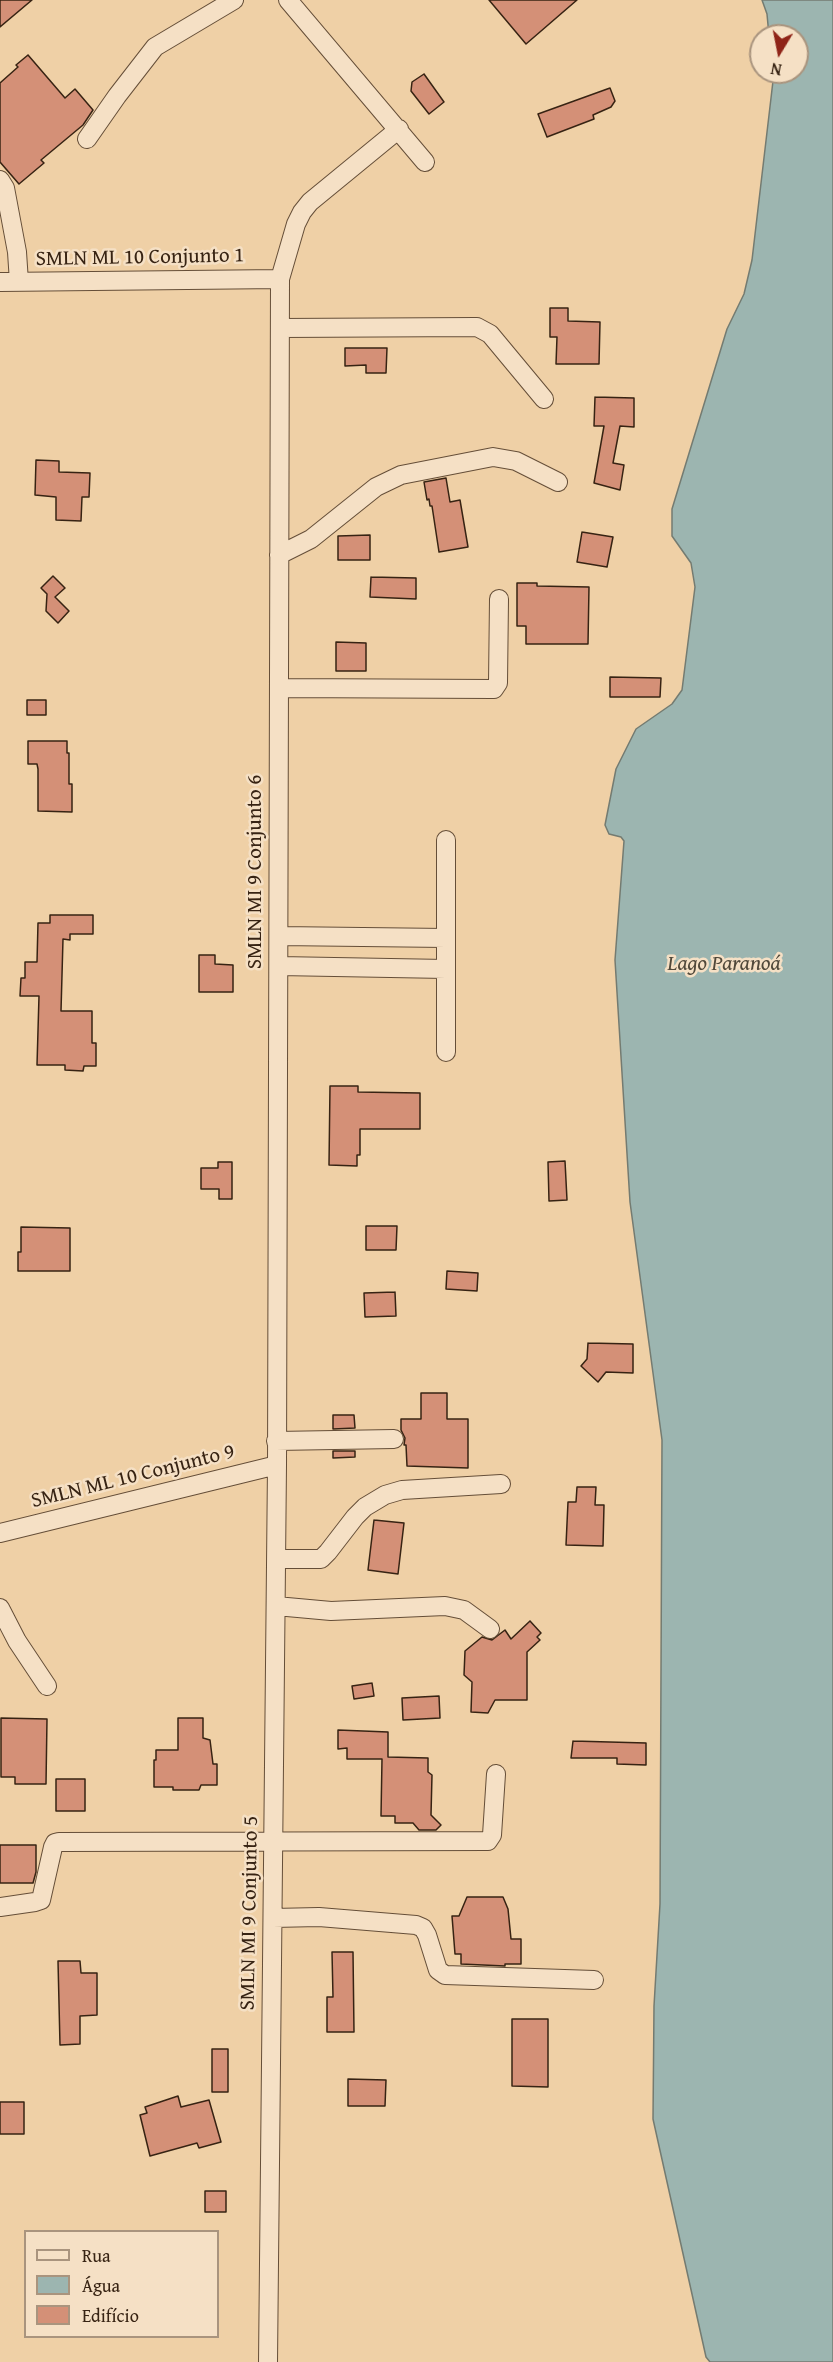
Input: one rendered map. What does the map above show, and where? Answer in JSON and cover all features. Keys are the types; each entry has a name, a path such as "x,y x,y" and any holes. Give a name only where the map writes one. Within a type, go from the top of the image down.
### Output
{"street":[{"path":"87,139 155,47 234,0"},
{"path":"288,0 425,162"},
{"name":"SMLN MI 9 Conjunto 6","path":"277,1465 280,279 296,224 302,212 310,202 399,129"},
{"path":"0,180 5,188 17,252 19,282"},
{"name":"SMLN ML 10 Conjunto 1","path":"0,282 280,279"},
{"path":"280,328 477,327 490,334 544,399"},
{"path":"279,555 312,539 376,487 401,475 493,458 516,461 558,482"},
{"path":"279,688 494,689 498,683 500,599"},
{"path":"446,840 446,1052"},
{"path":"279,936 446,938"},
{"path":"279,966 446,969"},
{"path":"276,1441 394,1439"},
{"name":"SMLN ML 10 Conjunto 9","path":"0,1533 277,1465"},
{"name":"SMLN MI 9 Conjunto 5","path":"268,2362 277,1465"},
{"path":"276,1559 321,1559 355,1516 385,1494 402,1490 501,1484"},
{"path":"276,1606 331,1611 445,1606 464,1610 490,1629"},
{"path":"0,1608 47,1686"},
{"path":"0,1907 41,1900 56,1842 488,1841 492,1835 496,1774"},
{"path":"273,1918 319,1917 416,1925 423,1928 438,1970 445,1975 594,1980"}],"water":[{"name":"Lago Paranoá","path":"762,0 833,0 833,2362 710,2362 706,2357 653,2119 654,2006 660,1904 662,1440 630,1202 615,960 624,841 621,837 609,834 605,825 616,769 636,729 672,704 682,690 695,587 691,563 672,536 672,509 727,329 744,294 752,260 773,84 809,84 809,24 768,24"}],"building":[{"path":"0,0 32,0 0,27"},
{"path":"489,0 577,0 526,44"},
{"path":"28,55 65,98 75,89 93,110 83,125 41,160 44,163 19,184 0,162 0,83"},
{"path":"424,74 444,102 429,114 411,91 412,82"},
{"path":"610,88 615,101 611,107 593,115 594,119 547,137 538,114"},
{"path":"550,308 568,308 568,321 600,322 599,364 556,364 557,337 550,337"},
{"path":"345,348 387,348 386,373 366,373 366,365 345,366"},
{"path":"595,397 634,398 634,427 620,426 613,463 624,465 620,490 594,483 604,426 594,426"},
{"path":"36,460 59,461 59,472 90,473 89,497 82,497 81,521 56,520 56,497 35,495"},
{"path":"446,478 450,502 460,500 468,547 439,552 432,506 430,506 429,499 427,500 424,482"},
{"path":"582,532 613,537 607,567 577,562"},
{"path":"370,535 370,560 338,560 338,536"},
{"path":"53,576 65,588 55,597 69,611 58,623 46,611 47,594 41,588"},
{"path":"371,577 416,578 416,599 370,597"},
{"path":"517,583 537,583 537,586 589,587 588,644 526,644 526,626 517,626"},
{"path":"336,642 366,643 366,671 336,671"},
{"path":"610,677 661,678 660,697 610,697"},
{"path":"27,700 46,700 46,715 27,715"},
{"path":"28,741 67,741 69,784 72,784 72,812 38,811 38,769 37,764 28,764"},
{"path":"50,915 93,915 93,934 70,934 70,940 63,939 61,1011 92,1011 92,1043 96,1043 96,1066 84,1066 83,1071 65,1070 65,1065 37,1065 39,996 20,996 21,978 25,978 25,962 37,962 38,923 50,923"},
{"path":"199,955 215,955 215,964 233,965 233,992 199,992"},
{"path":"330,1086 358,1086 358,1092 420,1093 420,1129 360,1129 360,1155 357,1155 357,1166 329,1165"},
{"path":"565,1161 567,1200 549,1201 548,1162"},
{"path":"218,1162 232,1162 232,1199 219,1199 219,1189 201,1189 201,1168 218,1168"},
{"path":"366,1226 397,1226 396,1250 366,1250"},
{"path":"21,1227 70,1228 70,1271 18,1271"},
{"path":"447,1271 478,1273 477,1291 446,1289"},
{"path":"395,1292 396,1316 365,1317 364,1293"},
{"path":"588,1343 633,1344 633,1373 606,1372 598,1382 581,1366 587,1359"},
{"path":"421,1393 447,1393 447,1419 468,1419 468,1468 407,1466 401,1419 421,1419"},
{"path":"333,1415 354,1415 355,1428 333,1429"},
{"path":"333,1451 355,1451 355,1457 333,1458"},
{"path":"577,1487 596,1487 595,1505 604,1505 603,1546 566,1545 568,1502 576,1502"},
{"path":"374,1520 404,1523 398,1574 368,1570"},
{"path":"530,1621 541,1633 537,1637 540,1640 527,1652 527,1700 495,1700 488,1713 471,1712 472,1682 464,1675 465,1651 482,1637 492,1640 505,1630 511,1639"},
{"path":"372,1683 374,1696 354,1699 352,1686"},
{"path":"439,1696 440,1718 403,1720 402,1698"},
{"path":"1,1718 47,1719 46,1784 15,1784 15,1777 1,1777"},
{"path":"178,1718 203,1718 203,1738 210,1740 213,1764 217,1764 217,1785 201,1785 199,1790 154,1787 156,1750 178,1750"},
{"path":"338,1730 388,1732 388,1757 428,1758 428,1772 432,1775 431,1815 441,1825 436,1830 419,1830 413,1823 395,1823 395,1816 381,1816 382,1759 347,1759 347,1748 338,1749"},
{"path":"573,1741 646,1743 646,1765 617,1764 617,1758 571,1758"},
{"path":"56,1779 85,1779 85,1811 56,1811"},
{"path":"0,1845 36,1845 36,1872 33,1883 0,1883"},
{"path":"467,1897 503,1897 508,1909 511,1939 521,1939 521,1964 505,1964 505,1966 461,1964 461,1954 455,1954 452,1916 459,1916"},
{"path":"332,1952 353,1952 354,2032 327,2032 327,1997 333,1997"},
{"path":"58,1961 80,1961 81,1973 97,1973 97,2015 80,2016 80,2044 60,2045"},
{"path":"512,2019 548,2019 548,2087 512,2086"},
{"path":"212,2049 228,2049 228,2092 212,2092"},
{"path":"348,2079 386,2080 385,2106 348,2106"},
{"path":"178,2096 181,2107 209,2100 221,2142 199,2148 197,2143 150,2156 140,2115 147,2113 145,2107"},
{"path":"0,2102 24,2102 24,2134 0,2134"},
{"path":"205,2191 226,2191 226,2212 205,2212"}]}
